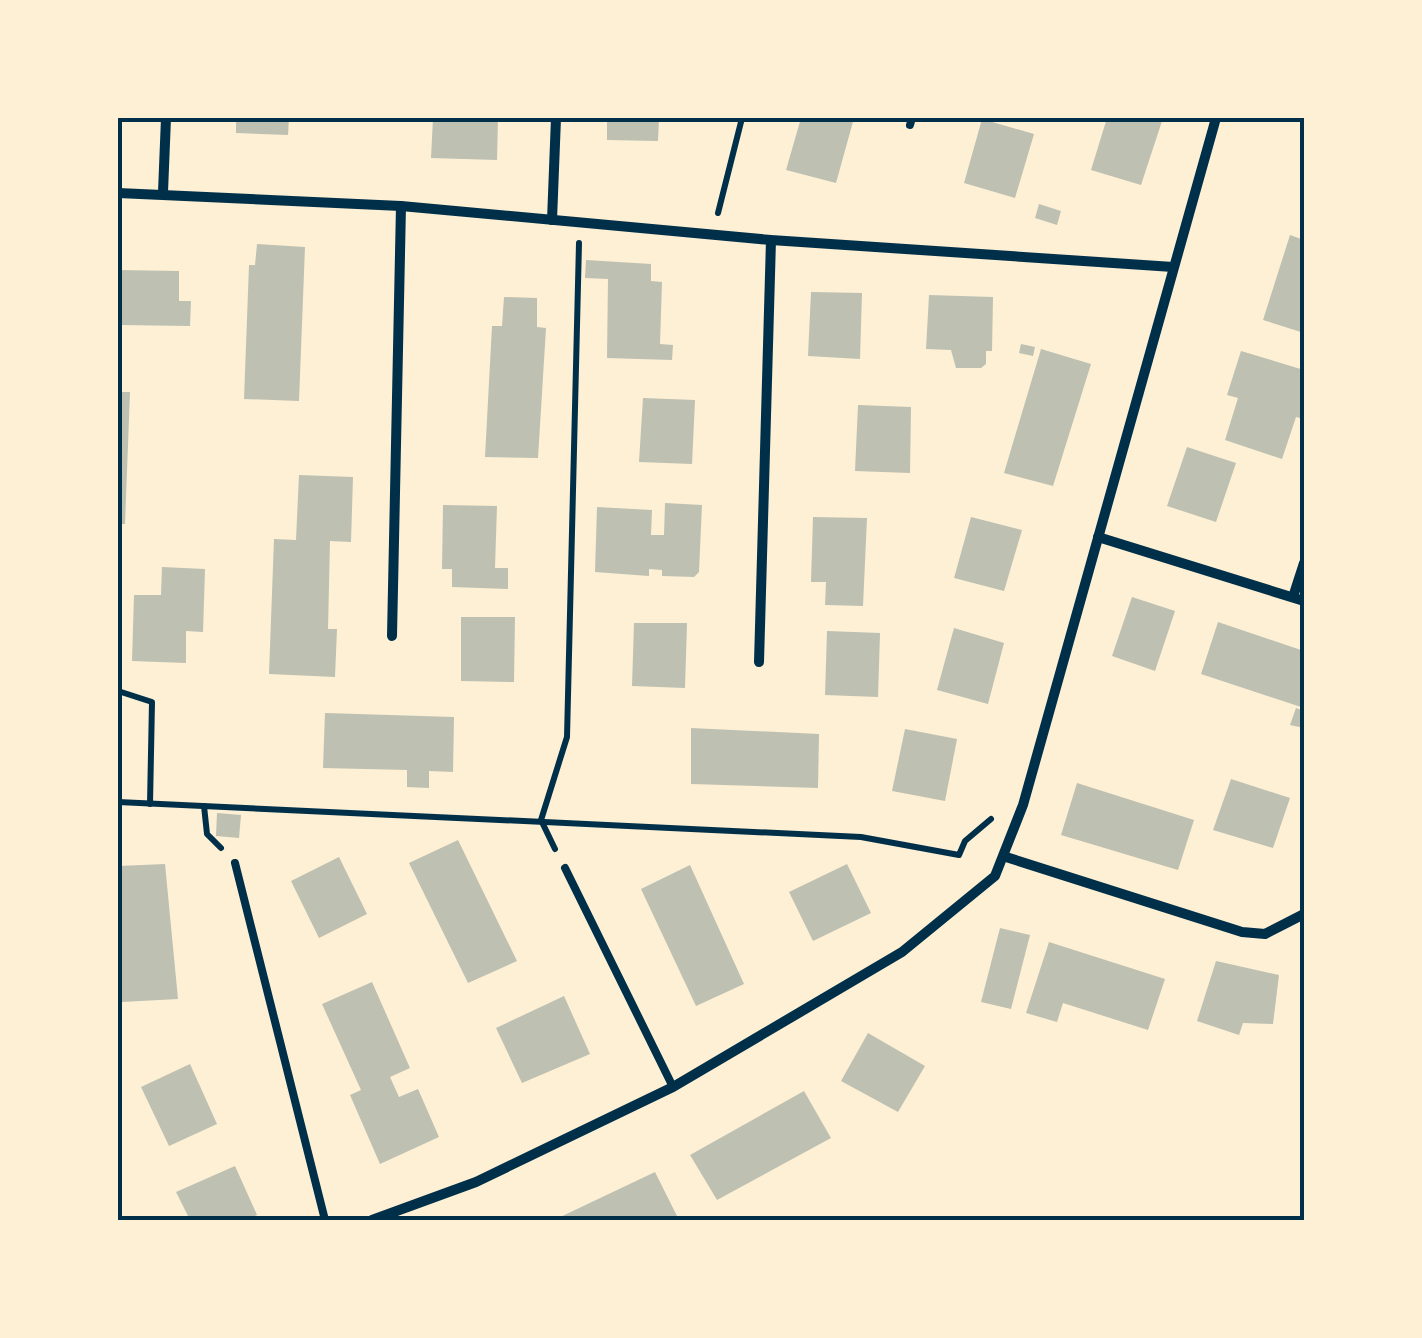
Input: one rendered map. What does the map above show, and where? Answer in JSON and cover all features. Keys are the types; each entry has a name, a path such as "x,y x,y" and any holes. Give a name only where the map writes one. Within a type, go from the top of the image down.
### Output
{"street":[{"path":"164,192 166,118"},
{"path":"552,220 556,118"},
{"path":"372,1220 476,1182 674,1087 902,952 978,893 1006,857 1216,118"},
{"path":"118,193 164,192 401,206 771,240 1174,268"},
{"path":"392,636 401,206"},
{"path":"759,662 771,240"},
{"path":"1098,537 1299,599 1304,563"},
{"path":"1006,857 1242,932 1265,934 1304,914"}],"lane":[{"path":"235,862 325,1220"},
{"path":"564,868 674,1087"}],"path":[{"path":"713,235 742,118"},
{"path":"564,868 542,820 567,737 580,223"},
{"path":"118,691 152,702 150,804"},
{"path":"118,802 861,838 959,855 965,841 992,819 1002,800 1022,805"},
{"path":"204,806 206,834 235,862"}],"building":[{"path":"236,118 289,118 288,135 236,133"},
{"path":"433,118 498,118 497,160 431,158"},
{"path":"607,118 659,118 658,141 607,140"},
{"path":"801,118 854,118 836,183 786,170"},
{"path":"1107,118 1163,118 1141,185 1091,170"},
{"path":"982,119 1034,134 1015,198 964,183"},
{"path":"1039,204 1061,211 1057,225 1035,218"},
{"path":"1290,235 1304,240 1304,333 1263,320"},
{"path":"257,244 305,247 299,401 244,399 249,265 255,265"},
{"path":"586,260 651,264 651,281 662,282 660,344 673,345 672,360 607,358 608,279 585,278"},
{"path":"118,270 179,271 179,301 191,301 190,326 118,325"},
{"path":"811,292 862,293 860,359 808,356"},
{"path":"929,295 993,297 992,351 986,351 986,364 981,368 956,368 951,350 926,349"},
{"path":"504,297 537,298 537,327 546,328 538,458 485,457 492,326 502,326"},
{"path":"1021,344 1035,347 1033,356 1019,353"},
{"path":"1041,349 1091,364 1053,486 1004,473"},
{"path":"1241,351 1304,370 1304,419 1296,417 1282,459 1225,440 1238,398 1227,395"},
{"path":"118,392 130,392 125,524 118,524"},
{"path":"643,398 695,400 692,464 639,462"},
{"path":"858,405 911,407 910,473 855,471"},
{"path":"1187,447 1236,463 1216,522 1167,506"},
{"path":"299,475 353,477 351,542 330,541 328,629 337,629 335,677 269,674 274,539 296,540"},
{"path":"665,503 702,505 699,572 694,577 662,576 662,570 649,569 649,576 595,572 597,507 652,510 651,535 664,535"},
{"path":"443,505 497,506 495,568 508,568 508,589 452,587 452,569 442,569"},
{"path":"813,517 867,518 863,606 825,605 826,582 811,582"},
{"path":"971,517 1022,530 1004,591 954,578"},
{"path":"162,567 205,569 203,632 186,631 186,663 132,661 134,595 161,595"},
{"path":"1132,597 1175,611 1155,671 1112,656"},
{"path":"461,617 515,617 514,682 461,681"},
{"path":"1218,622 1304,651 1304,708 1201,674"},
{"path":"634,623 687,623 685,688 632,686"},
{"path":"954,628 1004,643 988,704 937,690"},
{"path":"827,631 880,633 878,697 825,695"},
{"path":"1296,708 1304,711 1304,728 1290,725"},
{"path":"325,713 454,717 453,772 429,771 429,788 407,787 407,770 323,768"},
{"path":"691,728 819,734 818,788 691,784"},
{"path":"905,729 957,739 945,801 892,791"},
{"path":"1231,779 1290,798 1273,848 1213,830"},
{"path":"1077,783 1194,820 1178,870 1061,835"},
{"path":"217,813 241,815 239,838 216,836"},
{"path":"458,840 517,961 468,983 409,863"},
{"path":"339,857 367,914 319,938 291,881"},
{"path":"165,864 178,999 122,1002 118,866"},
{"path":"847,864 871,913 813,941 789,892"},
{"path":"690,865 744,984 696,1006 641,889"},
{"path":"1000,928 1030,935 1011,1009 981,1002"},
{"path":"1049,942 1165,979 1148,1030 1063,1003 1057,1022 1026,1013"},
{"path":"1216,961 1279,975 1273,1024 1243,1023 1239,1035 1197,1021"},
{"path":"372,982 410,1068 390,1077 399,1097 418,1089 439,1137 380,1164 350,1095 361,1090 322,1004"},
{"path":"564,996 590,1054 522,1083 496,1028"},
{"path":"868,1033 925,1066 898,1112 841,1081"},
{"path":"190,1064 217,1124 169,1146 141,1087"},
{"path":"804,1091 831,1138 717,1200 690,1155"},
{"path":"235,1166 257,1215 245,1220 190,1220 176,1192"},
{"path":"655,1172 679,1220 554,1220 596,1200"}]}
